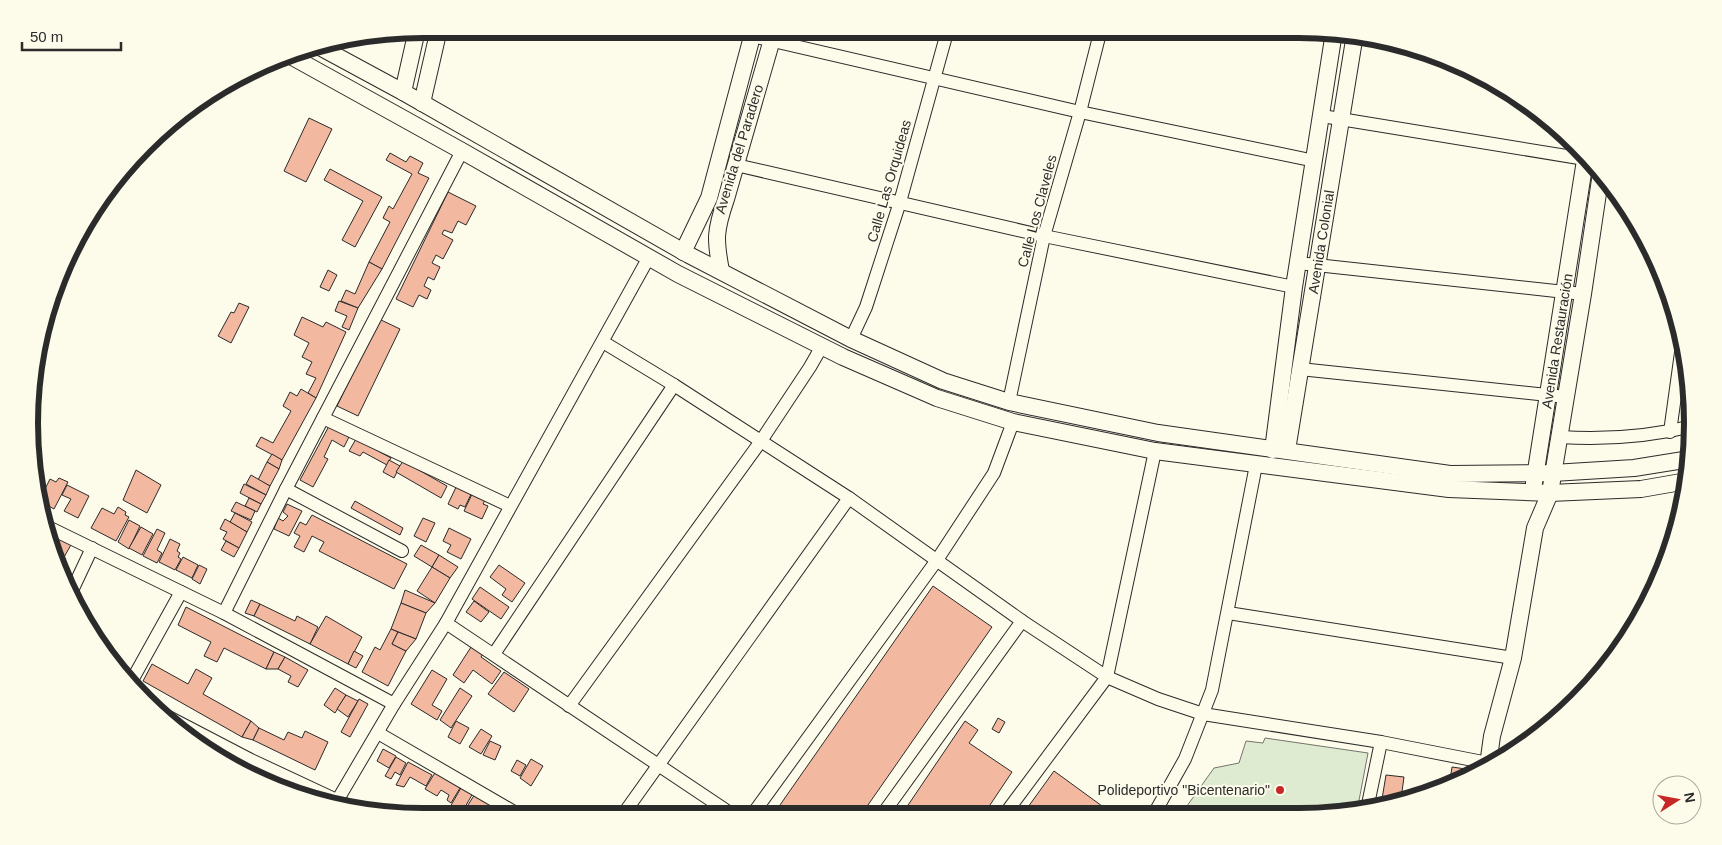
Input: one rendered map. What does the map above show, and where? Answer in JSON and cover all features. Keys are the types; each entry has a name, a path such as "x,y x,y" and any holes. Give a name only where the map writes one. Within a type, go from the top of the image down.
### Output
{"main road":[{"path":"403,92 416,38"},
{"path":"422,104 437,38"},
{"name":"Avenida del Paradero","path":"678,274 709,198 751,38"},
{"name":"Avenida del Paradero","path":"721,272 716,245 717,224 726,199 772,38"},
{"path":"1280,450 1294,286 1322,116 1328,38"},
{"name":"Avenida Colonial","path":"1280,450 1300,369 1354,42"},
{"path":"326,50 686,253 851,339 943,381 1009,402 1158,433 1450,474 1554,473 1634,468 1683,460"},
{"path":"296,59 678,274 822,346 936,398 1013,422 1155,451 1449,489 1550,493 1641,489 1679,483"},
{"name":"Avenida Restauración","path":"1489,758 1492,736 1513,658 1535,528 1533,493 1587,166"},
{"name":"Avenida Restauración","path":"1535,528 1550,493 1554,473 1600,182"}],"street":[{"path":"785,38 1080,112 1315,161"},
{"name":"Calle Las Orquideas","path":"851,339 866,307 900,202 946,38"},
{"name":"Calle Los Claveles","path":"1009,402 1044,236 1080,112 1099,38"},
{"path":"1322,116 1578,156"},
{"path":"224,613 286,489 462,151"},
{"path":"736,164 1044,236 1294,286"},
{"path":"339,798 394,704 446,622 650,257"},
{"path":"1298,263 1583,294"},
{"path":"603,342 674,384 850,498 1022,621 1107,677 1158,699 1203,714 1381,742 1480,762"},
{"path":"569,706 761,441 822,346"},
{"path":"1670,432 1680,363"},
{"path":"1300,369 1566,397"},
{"path":"494,654 674,384"},
{"path":"323,418 510,506"},
{"path":"757,808 937,560 994,473 1013,422"},
{"path":"1560,437 1590,439 1633,438 1684,428"},
{"path":"1009,808 1107,677 1155,451"},
{"path":"1157,808 1185,758 1212,690 1256,465"},
{"path":"286,489 402,551"},
{"path":"628,808 850,498"},
{"path":"53,529 224,613 394,704"},
{"path":"74,587 92,548"},
{"path":"133,676 181,592"},
{"path":"1228,613 1513,658"},
{"path":"886,808 1022,621"},
{"path":"446,622 722,808"},
{"path":"187,728 321,793"},
{"path":"378,733 508,808"},
{"path":"1369,801 1381,742"},
{"path":"248,766 251,760"}],"green space":[{"name":"Polideportivo \"Bicentenario\"","path":"1265,738 1368,753 1359,803 1300,808 1186,808 1214,768 1239,763 1246,741 1263,743"}],"building":[{"path":"309,118 332,129 306,182 284,171"},
{"path":"390,153 406,162 410,156 423,163 418,173 429,178 382,269 369,262 390,222 383,218 389,206 393,209 412,174 386,160"},
{"path":"330,169 382,197 355,247 342,240 363,201 324,180"},
{"path":"448,192 476,206 466,225 458,221 452,233 444,230 442,234 453,240 443,259 436,255 432,263 440,267 434,280 428,277 424,286 431,290 427,299 419,295 413,307 396,299"},
{"path":"369,262 382,269 358,308 341,301 346,290 355,294"},
{"path":"328,270 337,275 329,291 320,287"},
{"path":"339,301 358,308 349,330 342,327 347,316 335,311"},
{"path":"239,303 249,307 231,343 218,336 231,312 234,313"},
{"path":"302,317 323,327 326,322 346,332 316,398 308,393 316,378 306,374 312,362 302,357 309,343 294,335"},
{"path":"379,319 400,329 358,416 337,406"},
{"path":"301,389 316,398 282,460 256,446 261,437 273,443 291,411 283,406 290,392 297,396"},
{"path":"329,426 349,437 344,447 332,440 324,457 328,459 313,487 300,480"},
{"path":"356,439 391,458 387,465 363,452 360,456 349,451"},
{"path":"272,454 282,460 279,469 267,462"},
{"path":"389,460 400,466 394,478 383,472"},
{"path":"403,461 447,486 441,498 396,472"},
{"path":"267,462 279,469 270,486 258,480"},
{"path":"136,470 161,485 147,513 123,500"},
{"path":"251,475 270,486 266,495 246,484"},
{"path":"59,478 68,482 54,509 47,505 48,498 45,496 44,491 50,479 56,482"},
{"path":"458,483 473,490 465,507 460,505 458,509 448,504"},
{"path":"244,484 266,495 261,504 240,493"},
{"path":"67,485 89,496 78,518 64,511 71,499 62,495"},
{"path":"474,490 487,496 483,504 488,506 482,519 464,511"},
{"path":"249,498 261,504 257,512 245,506"},
{"path":"355,501 403,528 400,535 351,508"},
{"path":"236,502 255,511 251,520 231,511"},
{"path":"287,504 302,511 289,536 274,529 278,518 283,521 288,516 283,512"},
{"path":"118,507 126,512 125,515 129,517 116,541 91,528 102,508 114,514"},
{"path":"235,513 252,522 247,532 230,522"},
{"path":"312,515 407,564 394,589 319,551 324,542 312,536 304,552 294,547 300,536 294,533 300,522 306,525"},
{"path":"423,518 435,523 426,542 414,536"},
{"path":"225,519 247,532 239,548 223,539 227,532 220,529"},
{"path":"129,520 140,526 129,549 118,542"},
{"path":"141,527 153,534 142,555 129,548"},
{"path":"449,528 471,539 461,559 447,552 451,545 443,541"},
{"path":"157,529 165,533 157,550 162,553 157,563 143,556"},
{"path":"55,534 72,543 63,559 58,546"},
{"path":"170,539 180,544 177,551 180,553 178,557 181,559 175,570 159,562"},
{"path":"226,541 239,548 234,557 221,550"},
{"path":"421,545 439,555 432,567 414,556"},
{"path":"439,555 458,567 450,578 432,567"},
{"path":"183,557 198,565 192,578 176,570"},
{"path":"199,565 207,569 200,584 192,579"},
{"path":"499,565 525,583 512,602 502,595 506,589 490,577"},
{"path":"432,567 450,578 435,603 417,591"},
{"path":"933,586 992,627 866,808 778,808"},
{"path":"480,587 509,607 501,619 472,599"},
{"path":"405,590 435,603 426,613 401,603"},
{"path":"251,600 260,604 254,616 245,613"},
{"path":"474,601 489,612 481,622 466,612"},
{"path":"401,603 426,613 416,639 391,629"},
{"path":"260,604 295,621 297,616 318,627 310,644 254,616"},
{"path":"186,607 274,652 266,669 224,648 217,662 204,656 211,642 178,625"},
{"path":"326,616 362,637 348,664 310,644"},
{"path":"391,629 398,632 392,644 406,651 388,686 362,672 375,647 380,650"},
{"path":"398,632 416,639 406,651 392,644"},
{"path":"473,644 484,652 481,657 501,671 492,684 473,670 464,683 453,675"},
{"path":"354,651 363,656 356,668 348,664"},
{"path":"274,652 285,657 278,669 266,669"},
{"path":"285,657 308,670 298,687 288,682 291,676 278,669"},
{"path":"152,664 188,684 196,669 212,678 203,694 251,721 242,737 143,681"},
{"path":"432,670 447,679 432,705 442,711 437,720 411,704"},
{"path":"504,672 529,689 514,712 488,694"},
{"path":"335,688 346,695 335,713 324,705"},
{"path":"460,688 472,696 451,728 440,720"},
{"path":"346,695 358,701 348,717 337,709"},
{"path":"359,699 368,704 350,737 341,732"},
{"path":"998,718 1005,722 999,733 992,729"},
{"path":"251,721 259,728 253,740 242,737"},
{"path":"456,721 469,728 460,744 448,737"},
{"path":"965,721 978,730 969,743 1012,772 988,808 906,808"},
{"path":"259,728 284,740 288,732 302,738 305,731 328,742 315,770 253,740"},
{"path":"481,729 492,736 481,754 469,747"},
{"path":"490,741 501,746 495,760 483,755"},
{"path":"383,749 396,756 389,768 377,761"},
{"path":"396,757 406,763 400,775 395,772 391,779 385,776"},
{"path":"531,759 543,766 531,786 520,778"},
{"path":"517,760 526,765 520,776 511,771"},
{"path":"408,762 432,775 426,786 410,777 404,787 396,785"},
{"path":"1452,767 1466,769 1466,770 1451,776"},
{"path":"436,771 463,783 451,803 447,800 449,795 441,790 437,796 425,789"},
{"path":"1054,771 1105,808 1027,808"},
{"path":"1386,775 1404,777 1402,793 1382,798"},
{"path":"462,786 473,793 465,808 450,808"},
{"path":"475,794 496,808 466,808"}],"place":[{"name":"Polideportivo \"Bicentenario\"","path":"1280,790"}]}
